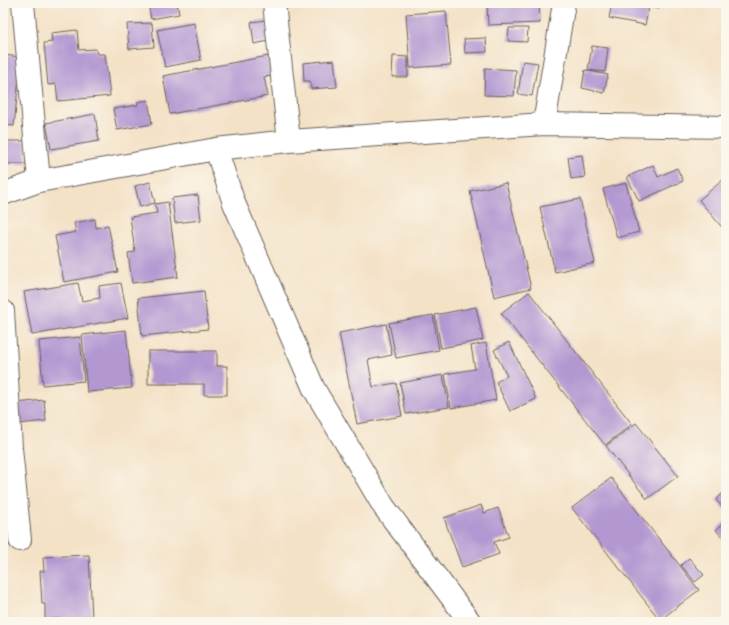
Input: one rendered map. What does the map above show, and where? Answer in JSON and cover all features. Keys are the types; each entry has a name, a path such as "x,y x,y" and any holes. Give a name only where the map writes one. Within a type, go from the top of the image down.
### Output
{"street":[{"path":"22,3 39,181"},
{"path":"274,3 289,142"},
{"path":"544,124 564,3"},
{"path":"3,194 39,181 216,150 289,142 544,124 726,127"},
{"path":"216,150 234,203 314,389 384,507 470,622"},
{"path":"3,311 11,448 20,540"}],"building":[{"path":"177,3 179,14 151,19 148,4"},
{"path":"487,3 539,3 540,23 488,25"},
{"path":"612,3 660,3 659,9 649,7 645,25 609,18"},
{"path":"446,11 451,65 410,68 406,14"},
{"path":"267,20 269,41 254,44 251,22"},
{"path":"152,23 154,47 129,49 127,24"},
{"path":"194,23 201,60 165,67 157,30"},
{"path":"509,28 528,28 527,42 508,41"},
{"path":"77,30 79,50 96,49 97,54 105,54 110,96 58,101 56,84 48,85 44,43 52,42 51,33"},
{"path":"486,38 487,52 465,53 464,39"},
{"path":"592,46 608,48 605,72 588,70"},
{"path":"3,55 21,57 14,126 3,125"},
{"path":"268,56 272,76 264,77 268,96 170,114 163,76"},
{"path":"393,56 408,57 408,77 392,77"},
{"path":"334,60 337,87 311,89 310,81 304,81 303,63"},
{"path":"523,61 538,63 532,96 518,94"},
{"path":"485,68 516,70 514,96 484,95"},
{"path":"585,70 608,75 604,93 582,88"},
{"path":"148,100 152,124 117,130 113,109 138,105 137,102"},
{"path":"95,114 99,141 51,149 46,123"},
{"path":"3,141 26,141 26,164 3,164"},
{"path":"582,155 585,177 571,179 568,157"},
{"path":"653,165 658,177 677,168 683,181 639,201 627,177"},
{"path":"724,179 726,182 726,232 699,200"},
{"path":"150,182 155,203 140,207 135,186"},
{"path":"506,183 531,288 494,297 470,191"},
{"path":"626,183 639,232 617,238 603,189"},
{"path":"198,195 201,220 175,223 172,198"},
{"path":"580,199 595,263 555,272 540,207"},
{"path":"168,202 178,277 132,283 128,253 135,252 130,217 157,213 155,204"},
{"path":"95,219 96,228 108,225 118,272 64,282 55,236 76,232 74,223"},
{"path":"78,283 82,301 100,298 99,286 121,283 128,318 32,335 24,292"},
{"path":"204,291 208,329 142,336 138,298"},
{"path":"529,292 632,424 605,445 501,313"},
{"path":"476,307 483,340 441,348 435,315"},
{"path":"433,315 439,350 396,358 389,323"},
{"path":"386,324 392,355 368,360 373,387 396,383 402,416 357,424 339,333"},
{"path":"126,330 132,388 87,392 82,335"},
{"path":"80,337 84,381 43,385 39,341"},
{"path":"509,342 536,399 510,411 496,382 507,376 494,350"},
{"path":"486,343 496,400 451,408 445,374 475,369 471,346"},
{"path":"148,351 217,351 217,366 227,366 227,395 204,395 204,384 148,384"},
{"path":"443,375 449,407 406,414 400,383"},
{"path":"44,400 46,421 19,424 16,403"},
{"path":"636,423 678,476 647,499 606,446"},
{"path":"611,478 699,590 660,620 572,508"},
{"path":"726,490 726,511 716,500"},
{"path":"481,505 484,513 498,508 509,537 494,542 499,554 462,567 444,518"},
{"path":"726,521 726,541 716,530"},
{"path":"89,555 92,618 45,619 45,604 42,604 40,571 44,571 43,557"},
{"path":"689,558 704,575 695,582 681,565"}]}
